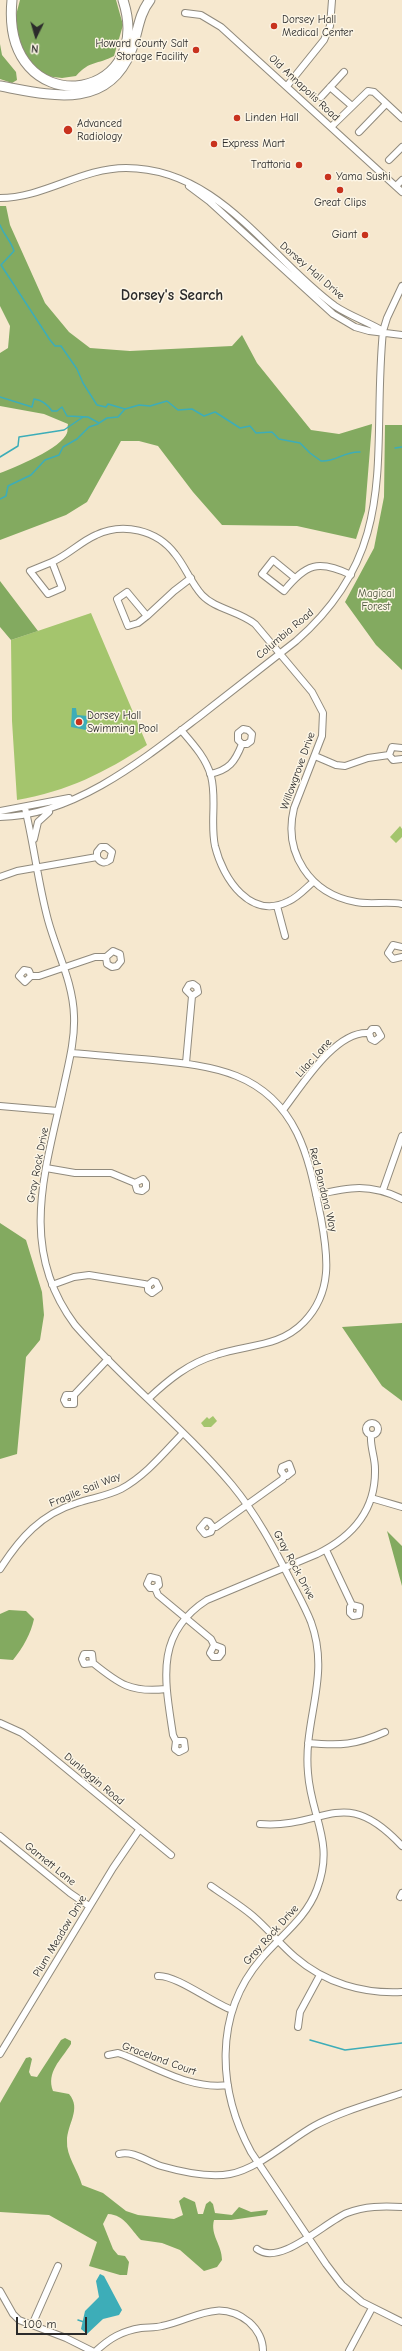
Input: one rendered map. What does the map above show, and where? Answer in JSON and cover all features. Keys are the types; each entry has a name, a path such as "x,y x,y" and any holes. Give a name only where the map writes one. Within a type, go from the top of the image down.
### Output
{"highway":[{"path":"12,0 8,30 10,46 15,60 24,71 35,80 49,85 64,87 85,83 96,78 116,59 122,48 127,26 123,0"},
{"path":"0,86 58,96 76,96 98,88 114,76 126,61 134,45 140,17 150,0"}],"street":[{"path":"287,86 324,40 330,26 332,0"},
{"name":"Old Annapolis Road","path":"185,13 196,14 210,19 287,86 402,192"},
{"path":"321,97 344,72"},
{"path":"330,87 352,106"},
{"path":"331,127 368,91 374,92 402,118"},
{"path":"359,132 386,104"},
{"path":"389,160 402,147"},
{"name":"Dorsey Hall Drive","path":"0,198 20,197 42,191 82,176 110,169 139,169 172,177 209,201 333,314 362,329 402,334"},
{"path":"396,186 402,180"},
{"name":"Columbia Road","path":"0,817 27,816 53,809 121,774 280,654 317,622 337,597 351,574 363,548 375,504 384,331 387,318 402,286"},
{"name":"Willowgrove Drive","path":"52,562 62,588 48,594 30,571 52,562 95,535 113,529 128,529 150,534 164,543 175,554 199,592 209,600 251,621 312,692 321,706 324,721 322,736 294,808 291,825 296,857 313,882 334,896 355,902 402,904"},
{"path":"294,578 273,560 262,574 284,591 294,578 307,568 317,565 329,565 351,574"},
{"path":"147,616 127,592 117,599 128,626 138,623 147,616 174,591 191,578"},
{"path":"181,730 199,753 210,774 214,798 214,839 225,872 233,887 249,901 260,905 277,906 296,898 313,882"},
{"path":"210,774 221,772 231,765 242,744"},
{"path":"389,755 392,747 402,748"},
{"path":"314,756 336,765 345,766 368,758 389,755"},
{"path":"389,755 393,760 402,759"},
{"name":"Columbia Road","path":"0,811 25,808 75,797"},
{"name":"Gray Rock Drive","path":"25,808 50,928 72,994 74,1015 71,1053 46,1168 40,1204 40,1232 43,1259 52,1285 61,1305 75,1325 221,1473 248,1505 284,1567 307,1612 317,1648 317,1693 308,1743 309,1782 318,1816 325,1853 318,1886 303,1915 251,1972 232,2010 225,2042 228,2085 239,2127 257,2162 307,2237 342,2285 372,2308 402,2322"},
{"path":"33,845 38,822 53,809"},
{"path":"0,878 18,871 97,857"},
{"path":"277,906 285,936"},
{"path":"402,947 393,945 388,953 393,959 402,957"},
{"path":"31,976 39,976 95,957 106,957"},
{"path":"186,1063 192,996"},
{"name":"Lilac Lane","path":"283,1110 331,1051 352,1036 369,1033"},
{"name":"Red Bandana Way","path":"71,1053 186,1063 219,1069 239,1077 267,1095 283,1110 301,1142 316,1194 327,1251 327,1270 322,1294 309,1316 291,1333 276,1341 259,1346 217,1354 196,1363 174,1376 148,1399"},
{"path":"0,1106 58,1111"},
{"path":"383,1190 402,1136"},
{"path":"46,1168 75,1174 111,1173 135,1183"},
{"path":"316,1194 350,1187 383,1190 402,1199"},
{"path":"52,1285 74,1277 89,1276 148,1285"},
{"path":"74,1395 108,1359"},
{"name":"Fragile Sail Way","path":"0,1569 23,1536 39,1522 66,1506 107,1494 131,1482 150,1467 182,1434"},
{"path":"176,1741 173,1735 165,1672 167,1654 173,1635 185,1618 207,1600 326,1550 342,1541 355,1528 366,1511 371,1498 375,1468 371,1435"},
{"path":"213,1527 219,1525 248,1505 279,1482 284,1475"},
{"path":"371,1498 402,1507"},
{"path":"326,1550 352,1605"},
{"path":"155,1588 158,1595 211,1639 214,1645"},
{"path":"93,1662 113,1679 127,1687 141,1691 166,1689"},
{"name":"Dunloggin Road","path":"0,1723 20,1732 35,1743 171,1855"},
{"path":"308,1743 348,1745 364,1741 385,1732"},
{"path":"260,1824 286,1825 318,1816 345,1812 364,1816 382,1825 402,1846"},
{"name":"Plum Meadow Drive","path":"0,2054 89,1906 139,1830"},
{"name":"Garnett Lane","path":"0,1836 70,1893 89,1906"},
{"path":"211,1886 253,1916 302,1963 320,1974 345,1986 364,1990 402,1992"},
{"path":"298,2027 300,2012 320,1974"},
{"path":"158,1976 173,1978 208,2000 232,2010"},
{"name":"Graceland Court","path":"108,2055 124,2055 193,2083 208,2086 228,2085"},
{"path":"119,2154 129,2153 172,2169 212,2175 239,2172 316,2125 348,2111 402,2093"},
{"path":"257,2249 265,2254 278,2253 334,2220 356,2210 376,2206 402,2207"},
{"path":"32,2325 58,2266"},
{"path":"0,2291 16,2317 66,2338 92,2351"},
{"path":"349,2351 372,2308"},
{"path":"96,2351 110,2338 127,2330 162,2326 210,2311 224,2311 238,2315 248,2321 261,2337 263,2351"}],"green space":[{"path":"20,0 116,0 123,25 114,56 85,67 76,76 62,78 45,76 22,55 15,19"},
{"path":"0,44 2,55 16,72 17,80 12,83 0,79"},
{"path":"0,206 6,206 10,225 45,303 69,332 90,348 130,351 232,346 242,335 257,363 311,430 339,434 372,424 365,511 356,539 297,526 222,525 193,492 158,446 139,441 121,441 87,502 66,515 0,540 0,473 37,457 56,445 67,433 68,424 44,414 0,406 0,353 8,348 10,326 0,306"},
{"name":"Magical Forest","path":"385,425 402,425 402,670 376,645 345,602 374,548 384,497"},
{"path":"0,581 38,631 11,640 0,627"},
{"path":"91,613 147,745 116,764 85,780 53,792 17,800 12,721 11,640"},
{"path":"400,826 402,829 402,837 396,843 390,837"},
{"path":"0,1223 26,1240 42,1292 44,1315 40,1340 26,1357 17,1454 0,1459"},
{"path":"402,1323 402,1401 382,1386 342,1327"},
{"path":"213,1416 217,1421 211,1427 204,1427 201,1423 207,1417 209,1419"},
{"path":"387,1531 402,1546 402,1586"},
{"path":"9,1610 26,1611 34,1619 26,1640 13,1660 0,1659 0,1614"},
{"path":"65,2038 71,2041 71,2044 53,2072 51,2084 53,2091 69,2094 73,2100 74,2111 68,2135 67,2147 70,2158 82,2185 103,2193 126,2211 138,2215 174,2219 183,2215 179,2201 184,2197 195,2202 198,2214 203,2214 206,2204 210,2201 213,2204 215,2213 232,2215 239,2207 251,2212 268,2210 266,2215 231,2220 214,2220 213,2225 215,2235 222,2260 217,2267 204,2271 180,2250 162,2243 141,2240 127,2223 119,2217 108,2214 103,2224 113,2249 118,2255 125,2256 129,2262 127,2275 120,2275 89,2266 97,2242 49,2215 0,2212 0,2103 26,2058 30,2057 32,2059 29,2072 31,2076 37,2077 61,2040"}],"water":[{"name":"Dorsey Hall Swimming Pool","path":"72,708 76,708 77,715 88,716 86,730 71,727"},
{"path":"100,2274 104,2276 122,2310 119,2315 103,2319 87,2334 81,2329 85,2311 99,2297 96,2281"}],"waterway":[{"path":"0,225 14,251 1,265 50,340 55,346 61,346 77,369 83,383 97,405 106,407 108,404 125,409"},
{"path":"0,397 32,407 34,399 40,400 52,411 57,411 62,407 67,416 88,417 99,423 107,418 118,417 125,409 139,405 150,406 167,401 178,410 192,409 204,416 215,412 240,428 250,426 256,433 272,432 279,439 300,443 321,461 331,460 349,453 360,452"},
{"path":"0,457 18,446 19,437 64,430 83,417"},
{"path":"0,499 6,496 8,486 31,475 45,460 59,455 63,447 77,439 89,427 98,424"},
{"path":"395,448 402,447"},
{"path":"310,2040 345,2050 402,2043"},
{"path":"78,2320 84,2322"}],"place":[{"name":"Dorsey Hall Medical Center","path":"274,26"},
{"name":"Howard County Salt Storage Facility","path":"196,50"},
{"name":"Linden Hall","path":"237,118"},
{"name":"Advanced Radiology","path":"68,130"},
{"name":"Express Mart","path":"214,144"},
{"name":"Trattoria","path":"299,165"},
{"name":"Yama Sushi","path":"328,177"},
{"name":"Great Clips","path":"340,190"},
{"name":"Giant","path":"365,235"},
{"name":"Dorsey Hall Swimming Pool","path":"79,722"}],"district":[{"name":"Dorsey's Search","path":"172,296"}]}
